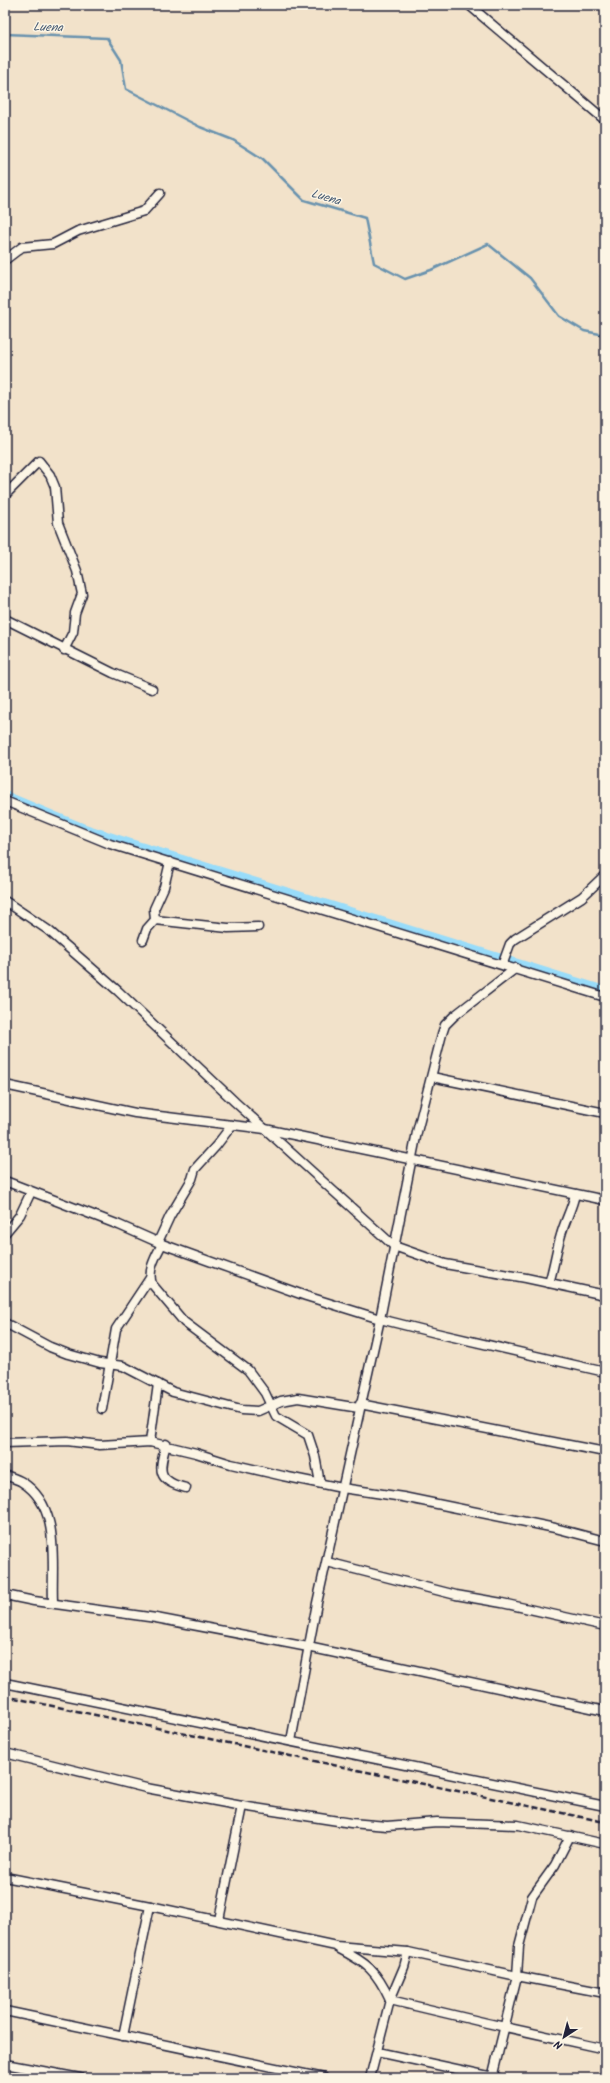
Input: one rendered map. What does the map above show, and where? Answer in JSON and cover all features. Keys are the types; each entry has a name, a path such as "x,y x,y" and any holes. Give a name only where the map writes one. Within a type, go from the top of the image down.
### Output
{"street":[{"path":"469,5 605,120"},
{"path":"5,260 22,248 53,244 78,231 144,211 160,193"},
{"path":"5,496 39,461 50,475 55,487 58,523 77,571 82,594 75,613 73,632 64,650"},
{"path":"5,619 64,650 152,689"},
{"path":"5,801 110,844 605,996"},
{"path":"143,940 146,929 154,920 154,909 164,887 170,862"},
{"path":"503,964 510,944 515,939 582,897 605,875"},
{"path":"5,901 48,930 118,991 264,1129 394,1246 445,1264 605,1295"},
{"path":"154,920 228,928 258,927"},
{"path":"291,1741 308,1647 380,1319 417,1132 445,1025 454,1016 516,968"},
{"path":"432,1077 605,1114"},
{"path":"5,1085 135,1112 264,1129 605,1200"},
{"path":"102,1409 116,1329 150,1278 154,1259 170,1216 192,1180 195,1169 216,1146 232,1125"},
{"path":"5,1181 119,1225 160,1243 253,1278 380,1319 605,1372"},
{"path":"5,1232 20,1215 31,1192"},
{"path":"549,1284 560,1237 565,1221 572,1209 575,1194"},
{"path":"150,1278 160,1294 184,1322 248,1370 265,1393 276,1416 308,1436 315,1456 320,1483"},
{"path":"5,1323 50,1347 84,1359 127,1368 158,1384 191,1398 241,1410 258,1411 281,1402 298,1398 360,1406 605,1452"},
{"path":"150,1442 158,1384"},
{"path":"5,1443 67,1441 100,1445 150,1442 166,1444 231,1464 342,1488 403,1497 555,1528 605,1541"},
{"path":"166,1444 160,1469 161,1475 172,1484 186,1488"},
{"path":"5,1475 22,1482 29,1488 39,1500 49,1518 52,1552 53,1602"},
{"path":"327,1562 456,1595 502,1603 605,1626"},
{"path":"5,1595 34,1601 53,1602 156,1618 308,1647 605,1712"},
{"path":"5,1683 137,1712 291,1741 605,1806"},
{"path":"5,1754 146,1788 242,1806 351,1823 387,1826 437,1822 518,1825 605,1844"},
{"path":"219,1920 242,1806"},
{"path":"377,2052 495,2078 517,1976 519,1946 532,1897 555,1865 570,1836"},
{"path":"5,1877 219,1920 336,1946 408,1952 517,1976 605,1993"},
{"path":"123,2036 150,1906"},
{"path":"336,1946 361,1960 372,1970 381,1980 390,2000"},
{"path":"370,2078 390,2000 404,1967 408,1952"},
{"path":"390,2000 605,2048"},
{"path":"5,2010 324,2078"},
{"path":"5,2064 80,2078"}],"waterway":[{"name":"Luena","path":"5,34 107,38 121,60 126,89 200,127 233,140 263,159 304,200 365,218 374,263 405,279 431,270 488,244 530,278 559,316 584,331 605,335"},
{"path":"5,795 82,827 134,844 605,990"}],"railway":[{"path":"5,1696 605,1822"}]}
